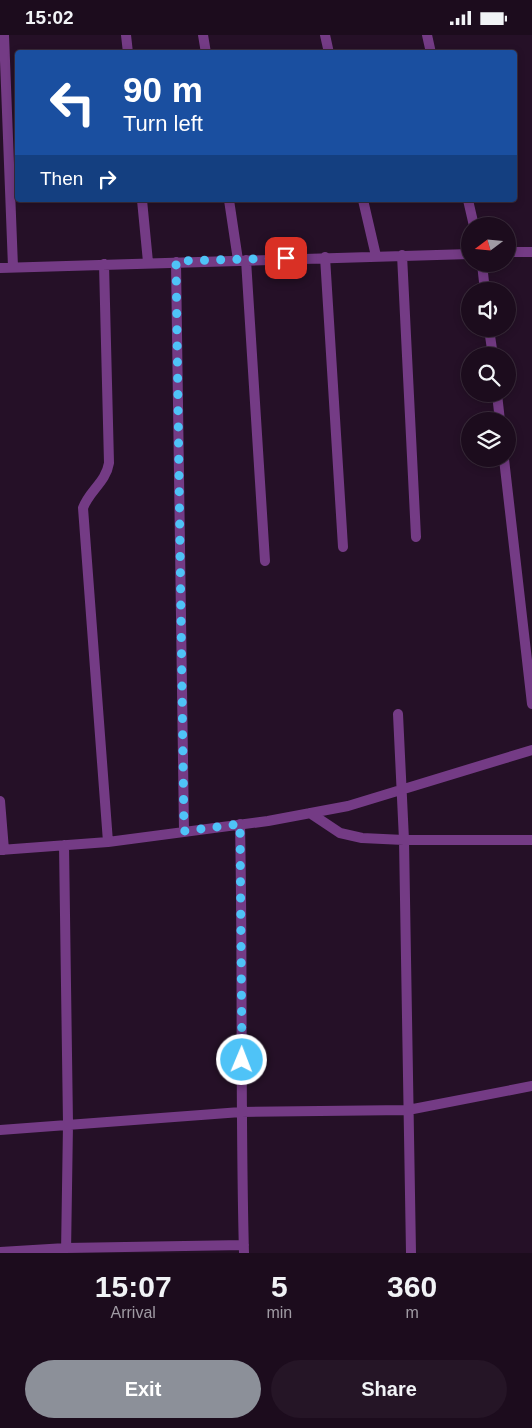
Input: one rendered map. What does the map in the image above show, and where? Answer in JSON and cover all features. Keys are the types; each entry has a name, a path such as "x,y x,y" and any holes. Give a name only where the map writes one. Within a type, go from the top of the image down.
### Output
{"street":[{"path":"4,35 13,267"},
{"path":"126,35 128,50"},
{"path":"203,35 206,50"},
{"path":"326,35 328,50"},
{"path":"427,35 430,50"},
{"path":"142,202 148,262"},
{"path":"229,202 242,260 265,561"},
{"path":"363,202 376,256"},
{"path":"468,202 472,217"},
{"path":"516,252 532,252"},
{"path":"0,268 461,253"},
{"path":"402,255 416,537"},
{"path":"325,257 343,547"},
{"path":"176,261 184,831"},
{"path":"104,264 109,463 107,473 86,499 83,508 108,842"},
{"path":"505,467 532,704"},
{"path":"398,714 404,840 411,1253"},
{"path":"0,801 2,850 108,842 240,824 348,806 532,750"},
{"path":"310,813 332,828 350,836 404,840 532,840"},
{"path":"0,1252 244,1249 241,1112 243,992 240,824"},
{"path":"64,845 68,1124 66,1250"},
{"path":"0,1130 241,1112 408,1109 532,1086"}],"route":[{"path":"242,1060 243,992 240,824 184,831 182,578 176,261 286,258"}]}
